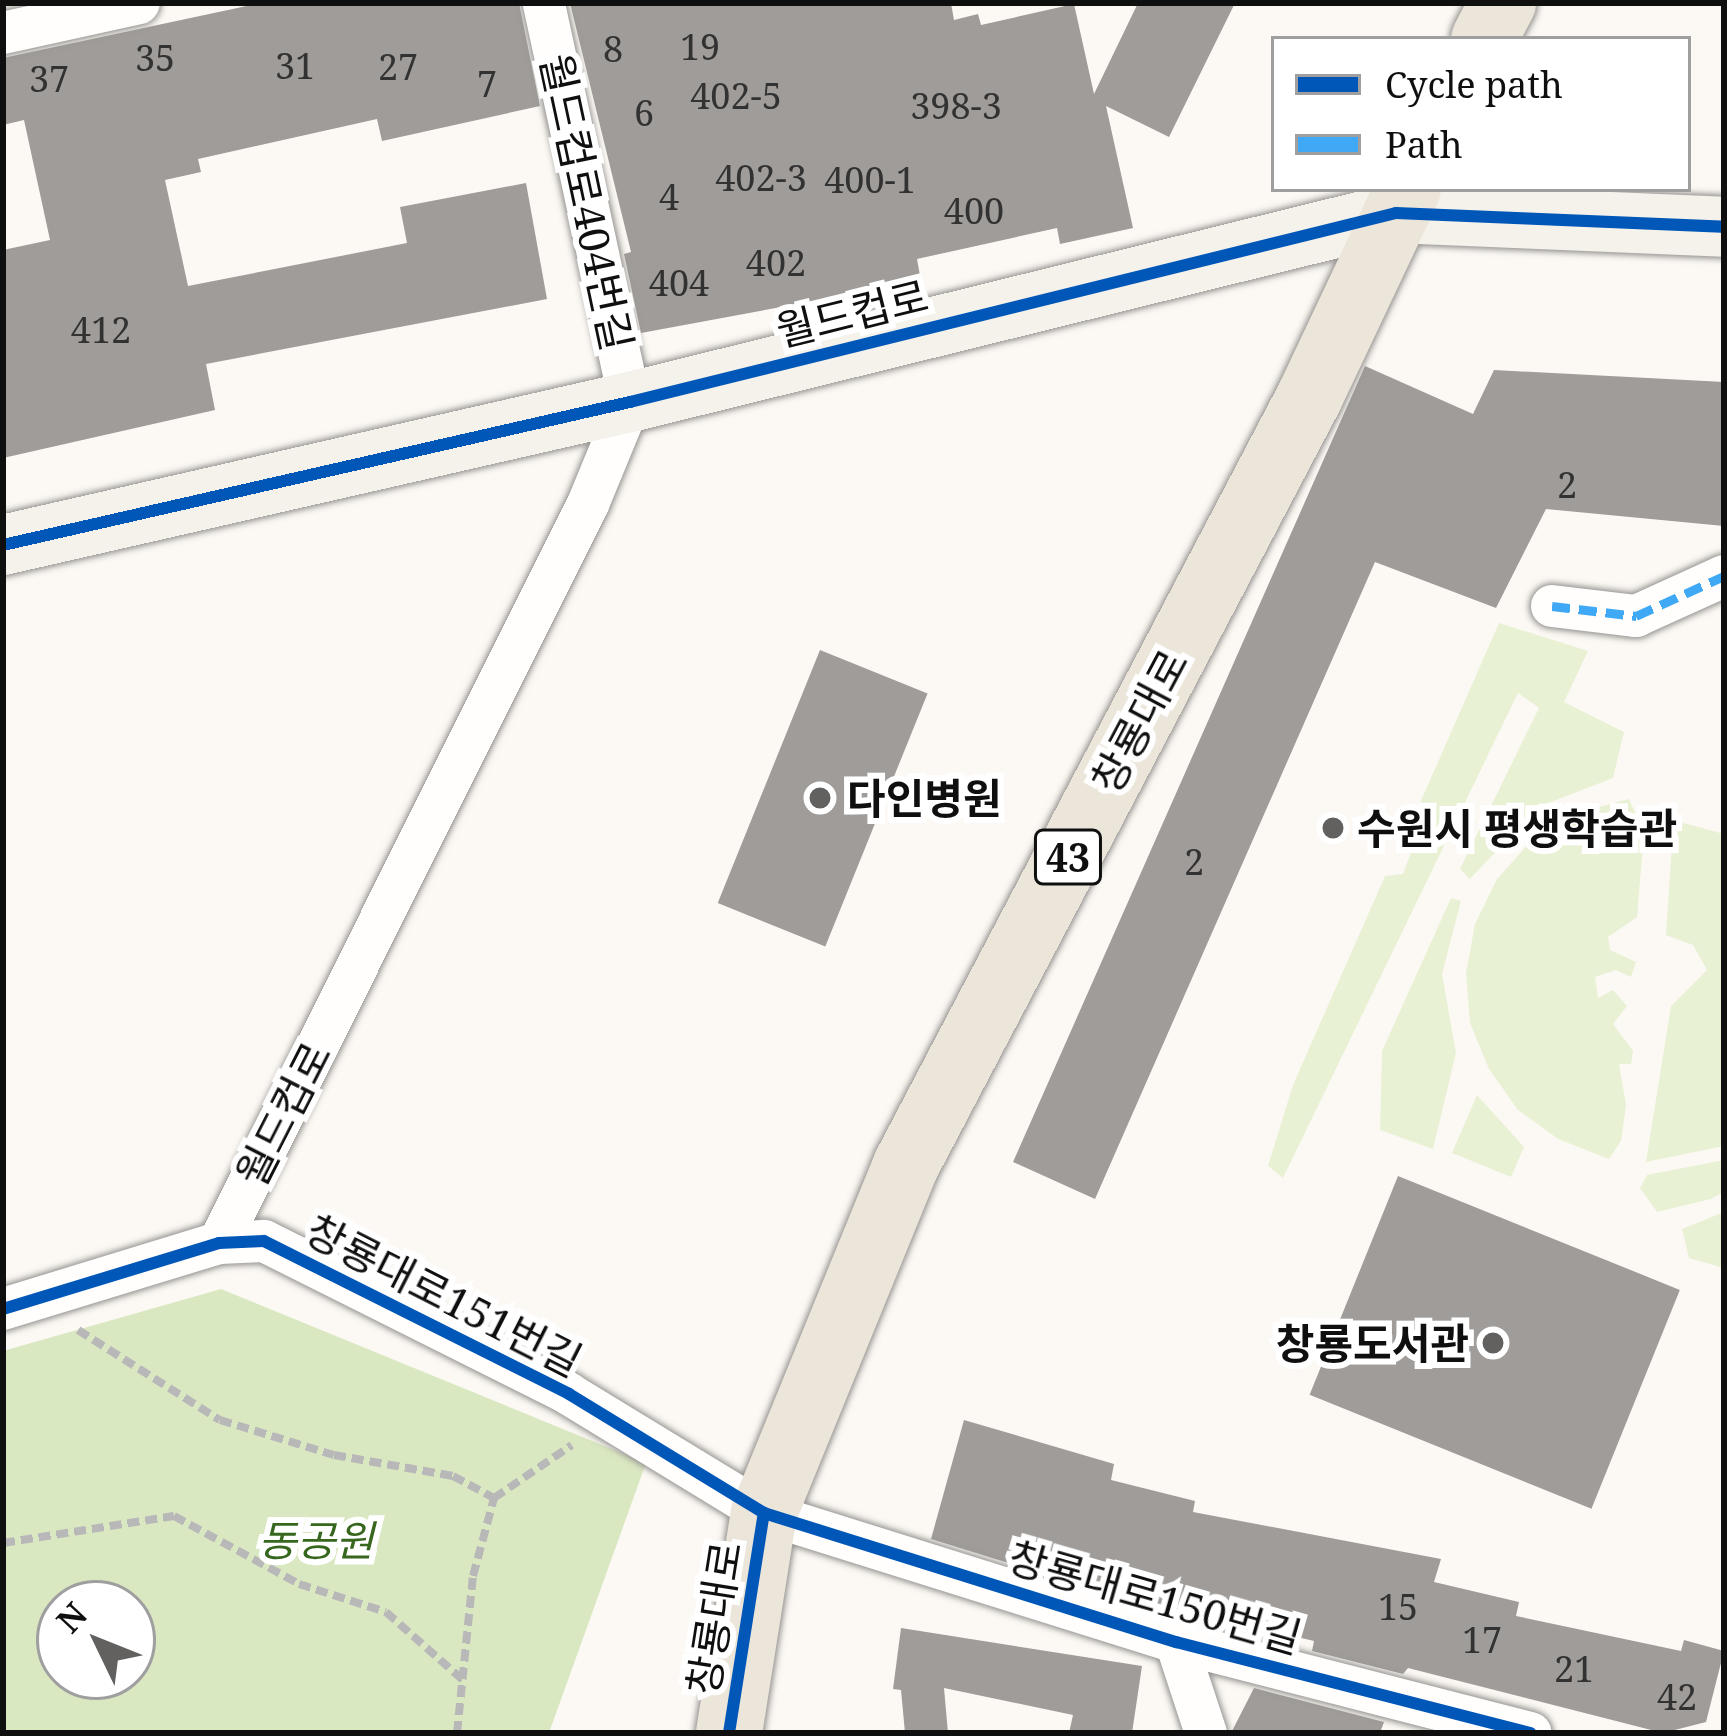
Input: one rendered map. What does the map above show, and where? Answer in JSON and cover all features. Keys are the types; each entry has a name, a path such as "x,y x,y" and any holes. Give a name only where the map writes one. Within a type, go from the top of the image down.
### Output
{"main road":[{"path":"1486,36 1503,3"},
{"name":"창룡대로","path":"729,1733 764,1513 906,1166 1310,396 1402,201"}],"street":[{"path":"3,33 140,3"},
{"name":"월드컵로404번길","path":"544,3 630,402"},
{"name":"월드컵로","path":"3,545 630,402 1402,201 1724,227"},
{"name":"월드컵로","path":"219,1243 588,504 630,402"},
{"path":"1552,605 1636,616 1724,576"},
{"name":"창룡대로151번길","path":"18,1304 219,1243 264,1241 591,1408 764,1513"},
{"name":"창룡대로150번길","path":"764,1513 1176,1642 1530,1733"},
{"path":"1176,1642 1206,1733"}],"path":[{"path":"18,1304 220,1420 334,1455 453,1476 494,1498"},
{"path":"457,1733 473,1576 494,1498 573,1444 591,1408"},
{"path":"3,1543 174,1516 299,1584 386,1612 465,1682"}],"green space":[{"path":"1499,623 1588,651 1564,702 1624,732 1613,778 1538,807 1470,879 1460,869 1539,708 1518,693 1283,1178 1268,1166 1293,1085 1385,876 1403,874 1415,842 1413,819"},
{"path":"1629,799 1644,833 1637,917 1608,937 1610,950 1636,962 1631,977 1616,970 1595,977 1598,998 1613,990 1627,1006 1613,1024 1633,1051 1631,1064 1619,1064 1626,1105 1621,1141 1609,1159 1558,1139 1518,1110 1489,1069 1470,1023 1466,973 1475,924 1497,879 1530,842 1572,814"},
{"path":"1684,823 1724,834 1724,1146 1646,1162 1671,1006 1707,970 1693,945 1666,935 1673,829"},
{"path":"1451,898 1461,901 1442,974 1456,1053 1433,1149 1380,1130 1382,1051"},
{"path":"1477,1095 1524,1147 1511,1177 1452,1153"},
{"path":"1724,1160 1724,1192 1711,1199 1657,1212 1640,1188 1647,1175"},
{"path":"1724,1212 1724,1268 1689,1258 1682,1229"},
{"name":"동공원","path":"221,1289 646,1463 549,1733 3,1733 3,1351"}],"building":[{"path":"261,3 519,3 540,106 382,141 377,119 198,159 201,172 165,180 188,286 407,243 400,207 526,183 547,299 206,364 215,410 3,458 3,250 50,240 24,120 3,125 3,58"},
{"path":"570,3 951,3 954,20 978,14 981,25 1074,4 1094,94 1138,3 1235,3 1169,137 1106,106 1133,228 1060,244 1057,228 917,259 921,281 641,333 624,254 631,252"},
{"path":"1365,366 1473,414 1494,370 1724,382 1724,526 1546,509 1496,608 1375,562 1095,1199 1013,1162"},
{"name":"다인병원","path":"820,650 928,693 825,947 718,903"},
{"name":"창룡도서관","path":"1398,1176 1680,1290 1591,1509 1310,1395"},
{"path":"964,1420 1114,1464 1111,1480 1195,1501 1193,1512 1441,1559 1434,1582 1519,1602 1516,1616 1681,1651 1684,1640 1724,1651 1706,1722 1663,1733 1408,1668 1403,1674 1312,1651 1314,1641 1086,1587 931,1539"},
{"path":"901,1628 1142,1666 1132,1733 1069,1733 1073,1715 944,1688 948,1733 905,1733 901,1690 893,1689"},
{"path":"1254,1688 1384,1722 1380,1733 1231,1733"}],"marked path":[{"path":"1552,606 1636,616 1724,576"}],"cycle path":[{"path":"3,545 630,402 1396,213 1724,227"},
{"path":"3,1309 219,1243 264,1241 569,1394 764,1513 1176,1642 1530,1733"},
{"path":"729,1733 764,1513"}],"place":[{"name":"다인병원","path":"820,798"},
{"name":"수원시 평생학습관","path":"1333,828"},
{"name":"창룡도서관","path":"1493,1343"}]}
